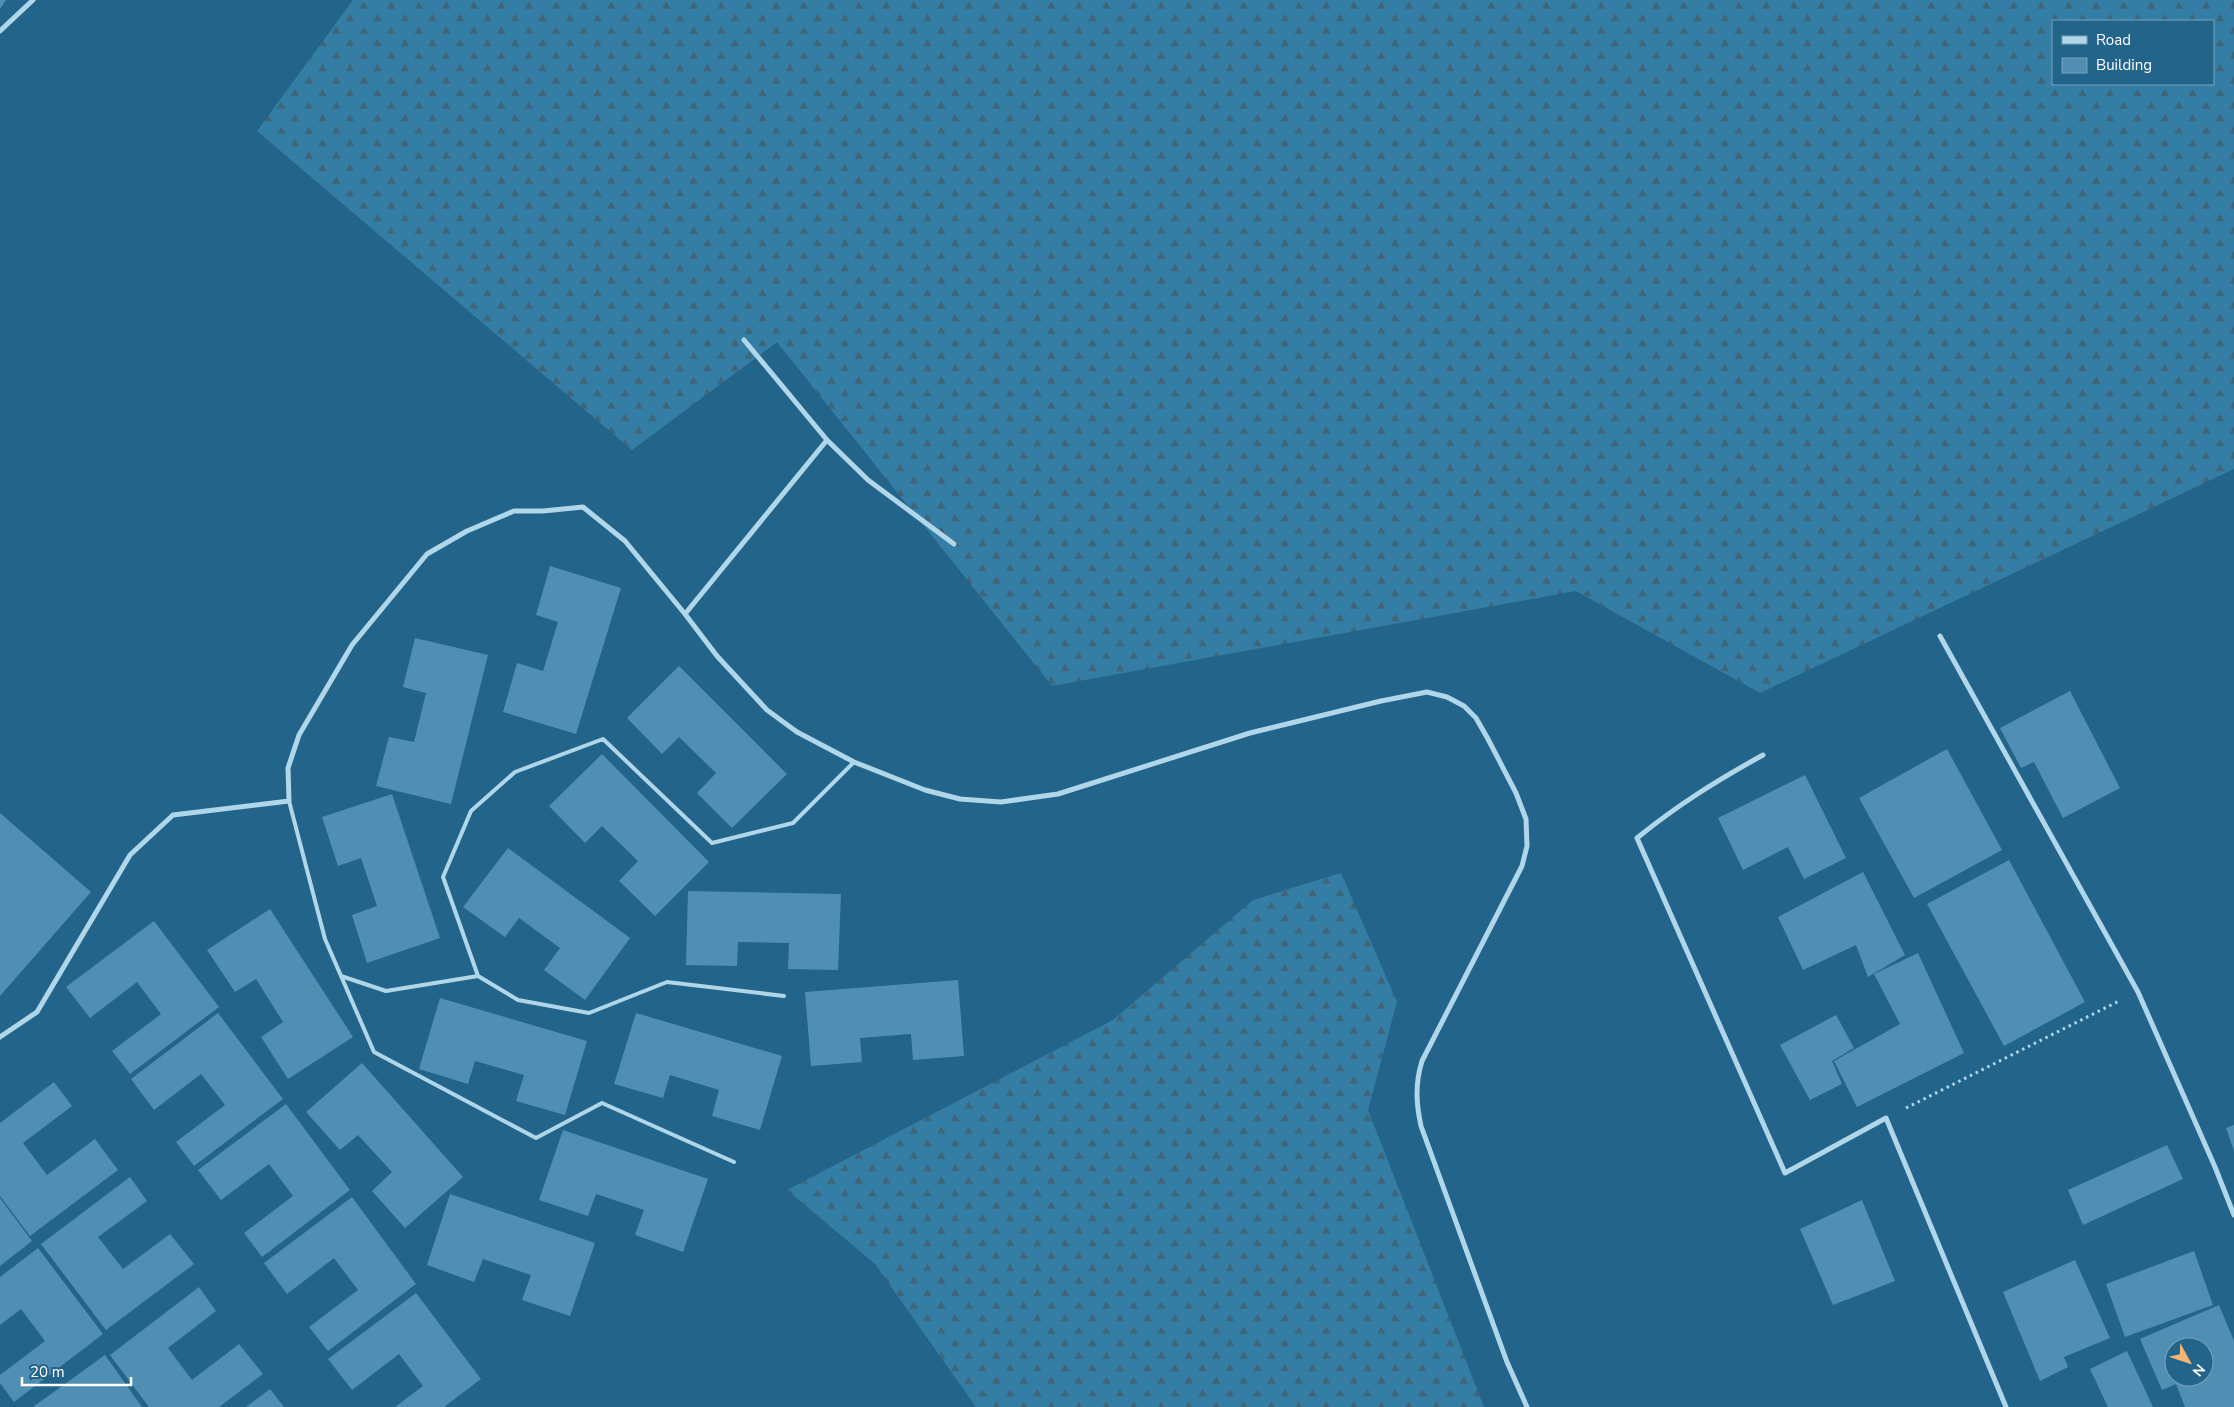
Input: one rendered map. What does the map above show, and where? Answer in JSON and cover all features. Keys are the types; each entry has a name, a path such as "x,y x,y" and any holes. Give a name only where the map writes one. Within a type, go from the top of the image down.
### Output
{"street":[{"path":"0,31 33,0"},
{"path":"744,340 827,440 868,480 954,544"},
{"path":"685,614 827,440"},
{"path":"0,1036 37,1012 130,855 173,815 289,801 288,768 299,735 352,645 427,554 467,531 514,511 543,511 583,507 625,541 717,656 767,710 797,732 854,762 925,790 960,799 1001,802 1058,794 1250,733 1381,701 1427,692 1447,696 1464,706 1476,718 1516,793 1526,819 1527,846 1522,866 1422,1061 1417,1080 1417,1108 1421,1126 1526,1407"},
{"path":"1940,636 2138,992 2215,1166 2234,1215"},
{"path":"1763,755 1704,788 1672,810 1637,838 1785,1172 1886,1118 2006,1407"}],"lane":[{"path":"784,996 667,982 589,1013 518,1000 478,976 443,877 471,811 515,772 603,739 712,843 793,823 854,762"},
{"path":"289,801 325,940 374,1052 536,1138 602,1103 734,1162"},
{"path":"341,976 386,991 478,976"}],"path":[{"path":"1886,1118 2138,992"}],"green space":[{"path":"353,0 2234,0 2234,469 1760,693 1576,591 1052,686 777,342 632,450 257,131"},
{"path":"1341,873 1397,1002 1368,1110 1484,1407 976,1407 875,1264 787,1190 1113,1020 1253,900"}],"building":[{"path":"0,0 6,0 0,9"},
{"path":"550,566 621,588 576,734 503,712 517,663 543,671 558,622 536,615"},
{"path":"415,638 488,655 451,804 376,786 389,737 414,742 426,693 403,687"},
{"path":"679,666 787,774 732,828 697,793 716,773 679,737 662,754 627,718"},
{"path":"2070,691 2120,788 2063,818 2034,762 2021,768 2000,728"},
{"path":"1947,749 2002,850 1914,898 1859,798"},
{"path":"602,754 709,862 655,916 619,881 638,861 602,826 585,843 549,806"},
{"path":"1805,775 1846,858 1804,879 1788,847 1743,870 1718,818"},
{"path":"392,794 440,938 367,963 352,915 377,906 361,858 338,866 322,817"},
{"path":"0,813 91,892 0,996"},
{"path":"508,848 630,938 585,1000 544,970 560,948 519,918 505,937 463,907"},
{"path":"2009,860 2085,1002 2004,1046 1927,904"},
{"path":"1863,872 1905,955 1868,977 1856,945 1803,970 1778,917"},
{"path":"688,891 841,894 838,970 788,969 789,943 738,942 737,966 686,965"},
{"path":"270,909 353,1037 288,1079 261,1037 283,1022 256,979 235,992 207,950"},
{"path":"154,921 219,1007 130,1074 112,1051 161,1014 137,982 90,1018 66,987"},
{"path":"1918,953 1964,1053 1857,1107 1834,1061 1900,1024 1874,974"},
{"path":"958,980 964,1056 913,1060 911,1034 860,1038 862,1062 811,1066 805,992"},
{"path":"440,998 587,1041 565,1115 516,1101 524,1075 475,1061 468,1084 419,1069"},
{"path":"218,1013 283,1099 194,1166 176,1142 225,1105 201,1074 154,1110 131,1079"},
{"path":"636,1013 782,1056 760,1130 712,1116 719,1090 670,1075 663,1098 614,1084"},
{"path":"1836,1015 1854,1048 1832,1061 1842,1084 1810,1100 1780,1045"},
{"path":"362,1063 463,1177 405,1228 372,1191 392,1172 358,1135 340,1150 306,1112"},
{"path":"54,1082 72,1106 23,1143 47,1175 95,1139 118,1170 30,1236 0,1196 0,1123"},
{"path":"286,1104 350,1190 262,1257 244,1233 293,1196 269,1164 221,1200 198,1170"},
{"path":"2234,1125 2234,1151 2226,1128"},
{"path":"563,1130 708,1179 683,1252 635,1235 644,1210 596,1194 588,1216 539,1200"},
{"path":"2167,1145 2183,1179 2083,1225 2068,1190"},
{"path":"130,1177 147,1201 98,1237 123,1269 170,1234 194,1264 106,1330 41,1244"},
{"path":"450,1194 595,1243 570,1316 522,1300 531,1275 483,1259 474,1282 427,1265"},
{"path":"352,1197 416,1284 328,1351 309,1327 358,1290 334,1258 287,1294 264,1263"},
{"path":"0,1198 32,1241 0,1266"},
{"path":"1862,1200 1895,1281 1833,1305 1800,1229"},
{"path":"38,1248 103,1334 14,1402 0,1383 0,1375 45,1341 21,1309 0,1325 0,1277"},
{"path":"2194,1251 2213,1305 2125,1337 2106,1284"},
{"path":"2075,1260 2110,1338 2064,1357 2068,1367 2040,1381 2003,1292"},
{"path":"199,1287 216,1311 168,1348 192,1380 239,1344 263,1374 219,1407 149,1407 110,1355"},
{"path":"416,1293 481,1379 444,1407 395,1407 423,1386 399,1354 352,1390 328,1359"},
{"path":"2219,1305 2234,1341 2234,1407 2185,1407 2177,1387 2214,1387 2214,1337 2164,1337 2164,1387 2169,1387 2162,1390 2140,1339"},
{"path":"2127,1351 2153,1407 2108,1407 2090,1369"},
{"path":"105,1355 142,1407 33,1407"},
{"path":"270,1389 284,1407 246,1407"}]}
